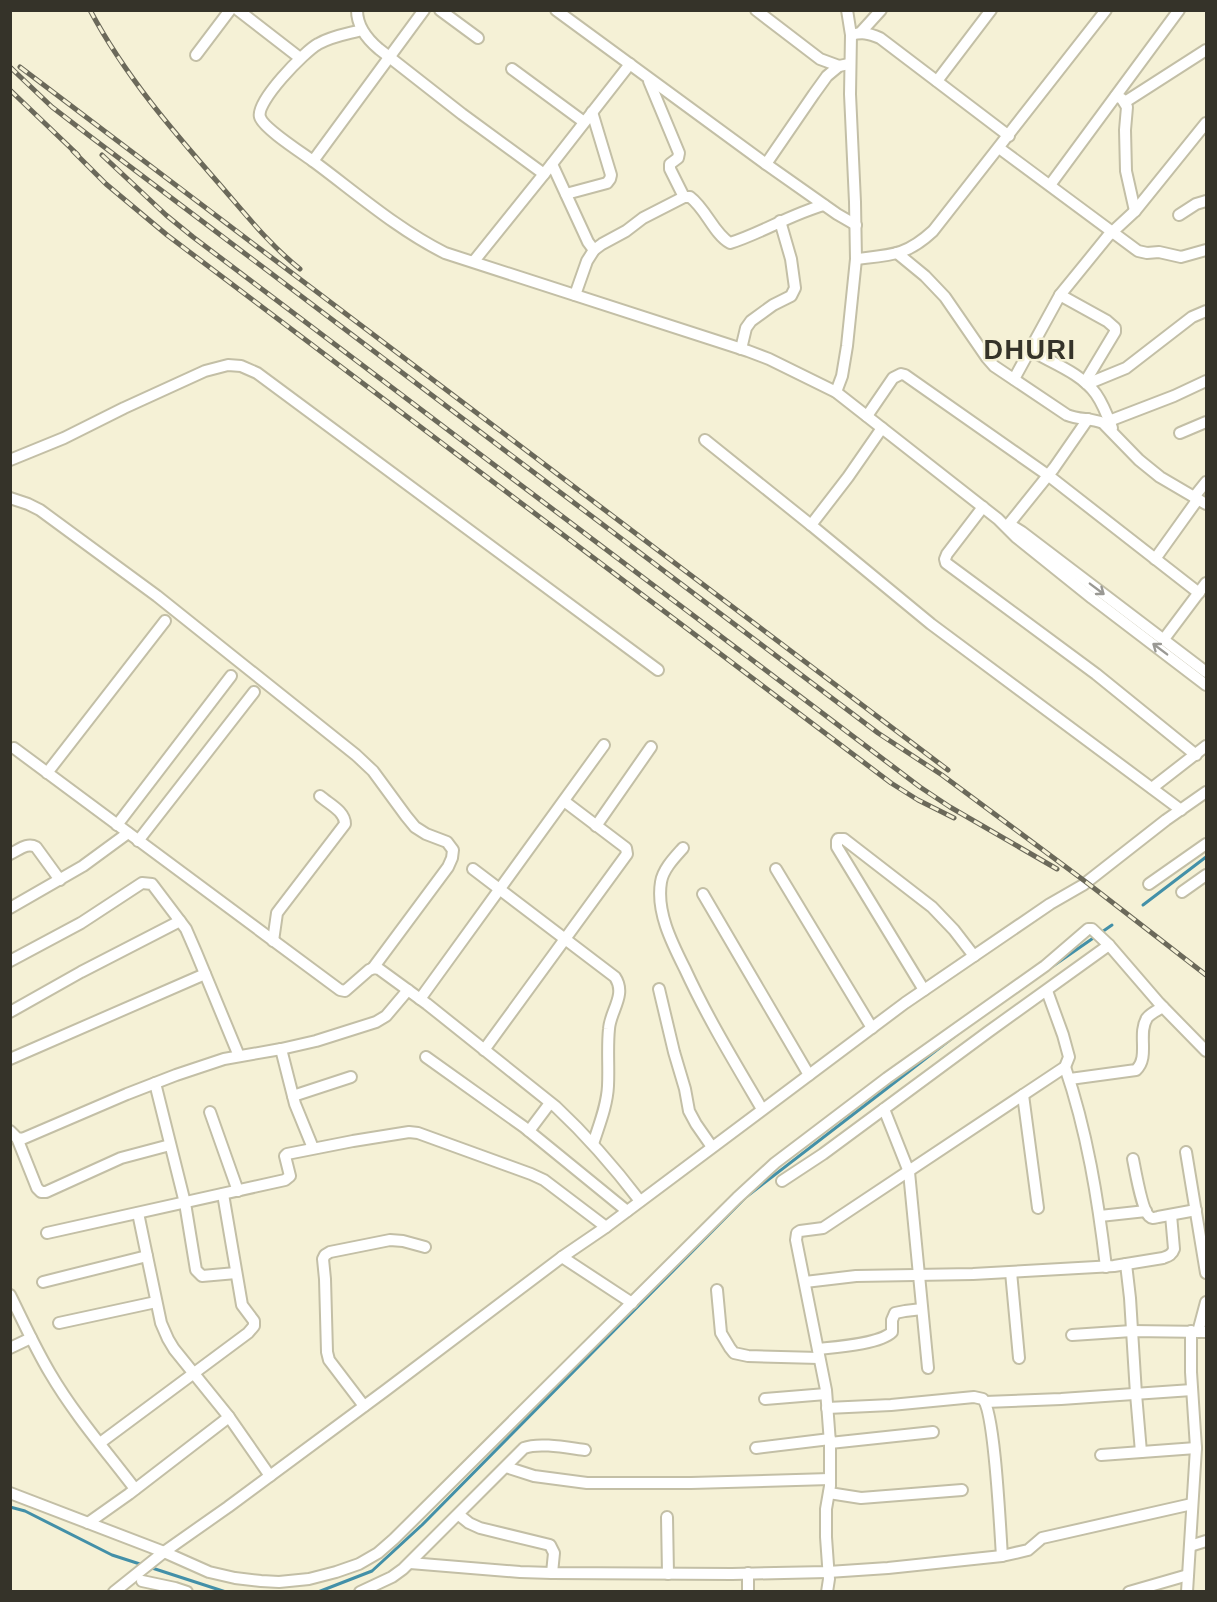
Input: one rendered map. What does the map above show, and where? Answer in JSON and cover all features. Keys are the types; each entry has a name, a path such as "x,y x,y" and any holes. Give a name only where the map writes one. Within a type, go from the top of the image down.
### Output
{"street":[{"path":"196,55 231,10"},
{"path":"238,10 300,58"},
{"path":"357,10 362,30 368,40 462,114 544,174"},
{"path":"313,161 424,10"},
{"path":"440,10 478,38"},
{"path":"556,10 766,164 856,225"},
{"path":"756,10 813,55 827,63 844,65"},
{"path":"847,10 856,34"},
{"path":"836,392 842,376 845,357 856,259 856,225 844,65 856,34 881,10"},
{"path":"937,81 992,10"},
{"path":"856,259 897,253 913,248 933,231 1106,10"},
{"path":"1050,185 1121,99 1179,10"},
{"path":"362,30 329,38 300,58 266,99 261,107 260,119 385,215 430,245 445,252 769,359 836,392 998,519 1092,598 1206,685"},
{"path":"856,34 880,38 1009,136"},
{"path":"1121,99 1206,50"},
{"path":"474,261 630,64"},
{"path":"766,164 814,93 833,70 844,65"},
{"path":"512,69 584,122"},
{"path":"647,78 679,153 678,158 670,164 670,169 684,197"},
{"path":"1121,99 1128,111 1125,130 1126,171 1135,212"},
{"path":"566,194 607,183 610,179 608,163 592,112"},
{"path":"1014,380 1060,295 1112,231 1135,212 1206,123"},
{"path":"999,148 1132,248 1143,253 1159,252 1181,257 1206,250"},
{"path":"552,164 588,242 594,250"},
{"path":"575,295 587,261 594,250 643,218 684,197 690,197 698,204 726,241 730,243 808,209 824,205"},
{"path":"1179,214 1206,201"},
{"path":"741,349 746,328 751,321 773,304 791,296 795,288 791,260 780,221"},
{"path":"897,253 925,276 945,297 994,366 1067,415 1095,419 1111,426 1206,381"},
{"path":"1060,295 1107,321 1115,328 1115,332 1086,383"},
{"path":"1086,383 1126,368 1192,317 1206,311"},
{"path":"1030,350 1076,375 1086,383 1096,394 1111,426 1146,465 1160,477 1199,500"},
{"path":"10,460 64,438 205,371 228,365 241,366 257,373 658,670"},
{"path":"867,416 893,378 901,374 905,375 1048,476 1199,593"},
{"path":"1009,524 1048,476 1088,419"},
{"path":"1180,433 1206,422"},
{"path":"811,525 882,428"},
{"path":"705,440 931,624 1181,810"},
{"path":"1155,559 1199,500 1206,482"},
{"path":"10,498 40,510 157,596 356,755 373,771 415,827 447,842 453,850 452,858 448,867 374,968 345,992 14,748"},
{"path":"983,507 947,554 946,563 1096,674 1196,755"},
{"path":"998,519 1022,532 1206,672"},
{"path":"1164,639 1206,583"},
{"path":"47,773 165,621"},
{"path":"117,825 231,676"},
{"path":"138,841 254,692"},
{"path":"420,999 604,746"},
{"path":"1152,788 1206,746"},
{"path":"596,826 651,747"},
{"path":"114,1592 141,1579 160,1555 270,1476 872,1028 1050,904 1083,885 1206,792"},
{"path":"273,941 277,913 345,824 343,814 320,796"},
{"path":"484,1050 627,854 626,848 564,801"},
{"path":"10,908 83,866 128,833"},
{"path":"924,990 837,847 838,839 844,839 932,907 974,956"},
{"path":"1149,884 1206,844"},
{"path":"10,854 29,845 33,846 60,879"},
{"path":"683,848 661,879 663,912 670,936 702,1007 762,1109"},
{"path":"473,869 615,977 619,983 618,1002 611,1016 608,1030 608,1087 605,1108 592,1144"},
{"path":"776,869 872,1028"},
{"path":"1182,892 1206,875"},
{"path":"10,960 81,923 142,883 152,884 186,929 239,1056"},
{"path":"703,894 809,1075"},
{"path":"10,1012 180,921"},
{"path":"10,1493 88,1523 160,1555 209,1572 235,1578 279,1582 309,1580 359,1564 378,1553 394,1539 775,1163 887,1078 1045,966 1088,929 1094,930 1107,943 1163,1007 1206,1051"},
{"path":"782,1181 824,1154 1047,991 1107,943"},
{"path":"374,968 379,969 420,999 550,1102 616,1169 640,1201"},
{"path":"10,1059 206,974"},
{"path":"659,989 674,1052 686,1089 689,1111 712,1148"},
{"path":"14,1135 22,1139 28,1137 155,1083 224,1059 316,1041 376,1022 386,1016 408,990"},
{"path":"827,1592 826,1518 830,1479 830,1441 826,1394 796,1240 797,1233 823,1228 1065,1066 1069,1057 1047,991"},
{"path":"1070,1079 1136,1070 1142,1063 1146,1020 1163,1007"},
{"path":"281,1049 293,1096 313,1148"},
{"path":"426,1057 529,1131 627,1211"},
{"path":"1065,1066 1085,1134 1100,1216 1106,1267"},
{"path":"293,1096 351,1077"},
{"path":"155,1083 185,1203 196,1270 202,1276 236,1273"},
{"path":"1023,1095 1038,1208"},
{"path":"529,1131 550,1102"},
{"path":"884,1109 909,1172 928,1368"},
{"path":"210,1112 238,1191"},
{"path":"47,1233 289,1178 285,1156 287,1154 409,1132 544,1180 606,1227"},
{"path":"14,1135 40,1192 46,1192 121,1158 170,1145"},
{"path":"1186,1152 1206,1274"},
{"path":"1133,1159 1149,1216 1153,1218 1196,1210"},
{"path":"100,1443 248,1333 254,1326 254,1321 242,1305 223,1194"},
{"path":"1100,1216 1146,1211"},
{"path":"138,1213 156,1302 168,1339 229,1417 270,1476"},
{"path":"805,1282 856,1276 1106,1267 1163,1258 1173,1253 1174,1249 1171,1215"},
{"path":"364,1406 329,1360 326,1279 323,1259 330,1252 390,1240 425,1247"},
{"path":"43,1282 147,1256"},
{"path":"562,1257 632,1303"},
{"path":"1126,1264 1131,1298 1141,1452"},
{"path":"1011,1272 1019,1358"},
{"path":"717,1290 721,1333 734,1353 740,1355 764,1357 819,1354 875,1341 885,1338 892,1332 892,1320 895,1313 922,1309"},
{"path":"10,1295 31,1338 60,1388 135,1489"},
{"path":"60,1323 156,1302"},
{"path":"1187,1592 1192,1504 1199,1455 1190,1355 1206,1302"},
{"path":"1072,1335 1132,1331 1198,1332"},
{"path":"10,1348 31,1338"},
{"path":"985,1402 1192,1390"},
{"path":"765,1399 826,1394"},
{"path":"827,1408 974,1397 979,1397 985,1402 994,1451 1002,1556"},
{"path":"88,1523 229,1417"},
{"path":"756,1448 933,1432"},
{"path":"360,1592 392,1577 410,1563 524,1448 529,1446 585,1450"},
{"path":"1101,1455 1141,1452 1199,1455"},
{"path":"506,1467 534,1476 587,1483 830,1479"},
{"path":"829,1493 861,1498 962,1490"},
{"path":"410,1563 552,1573 748,1574 888,1568 1002,1556 1028,1550 1042,1538 1192,1504"},
{"path":"459,1515 480,1528 550,1545 554,1553 552,1573"},
{"path":"667,1517 668,1574"},
{"path":"1190,1546 1206,1541"},
{"path":"748,1574 748,1592"},
{"path":"1130,1592 1188,1575"},
{"path":"141,1579 187,1592"}],"waterway":[{"path":"1143,905 1206,857"},
{"path":"1053,966 1112,925"},
{"path":"318,1592 372,1571 422,1525 746,1197 964,1029"},
{"path":"10,1507 25,1511 112,1555 143,1565"},
{"path":"149,1567 226,1592"}],"railway":[{"path":"90,10 118,58 168,124 259,229 300,269"},
{"path":"10,67 52,107 91,137 878,733 942,775 1206,975"},
{"path":"20,67 948,770"},
{"path":"10,90 78,155"},
{"path":"73,151 106,184 167,235 891,783 954,818"},
{"path":"102,155 193,237 920,787 1057,869"}],"district":[{"name":"DHURI","path":"1030,350"}]}
